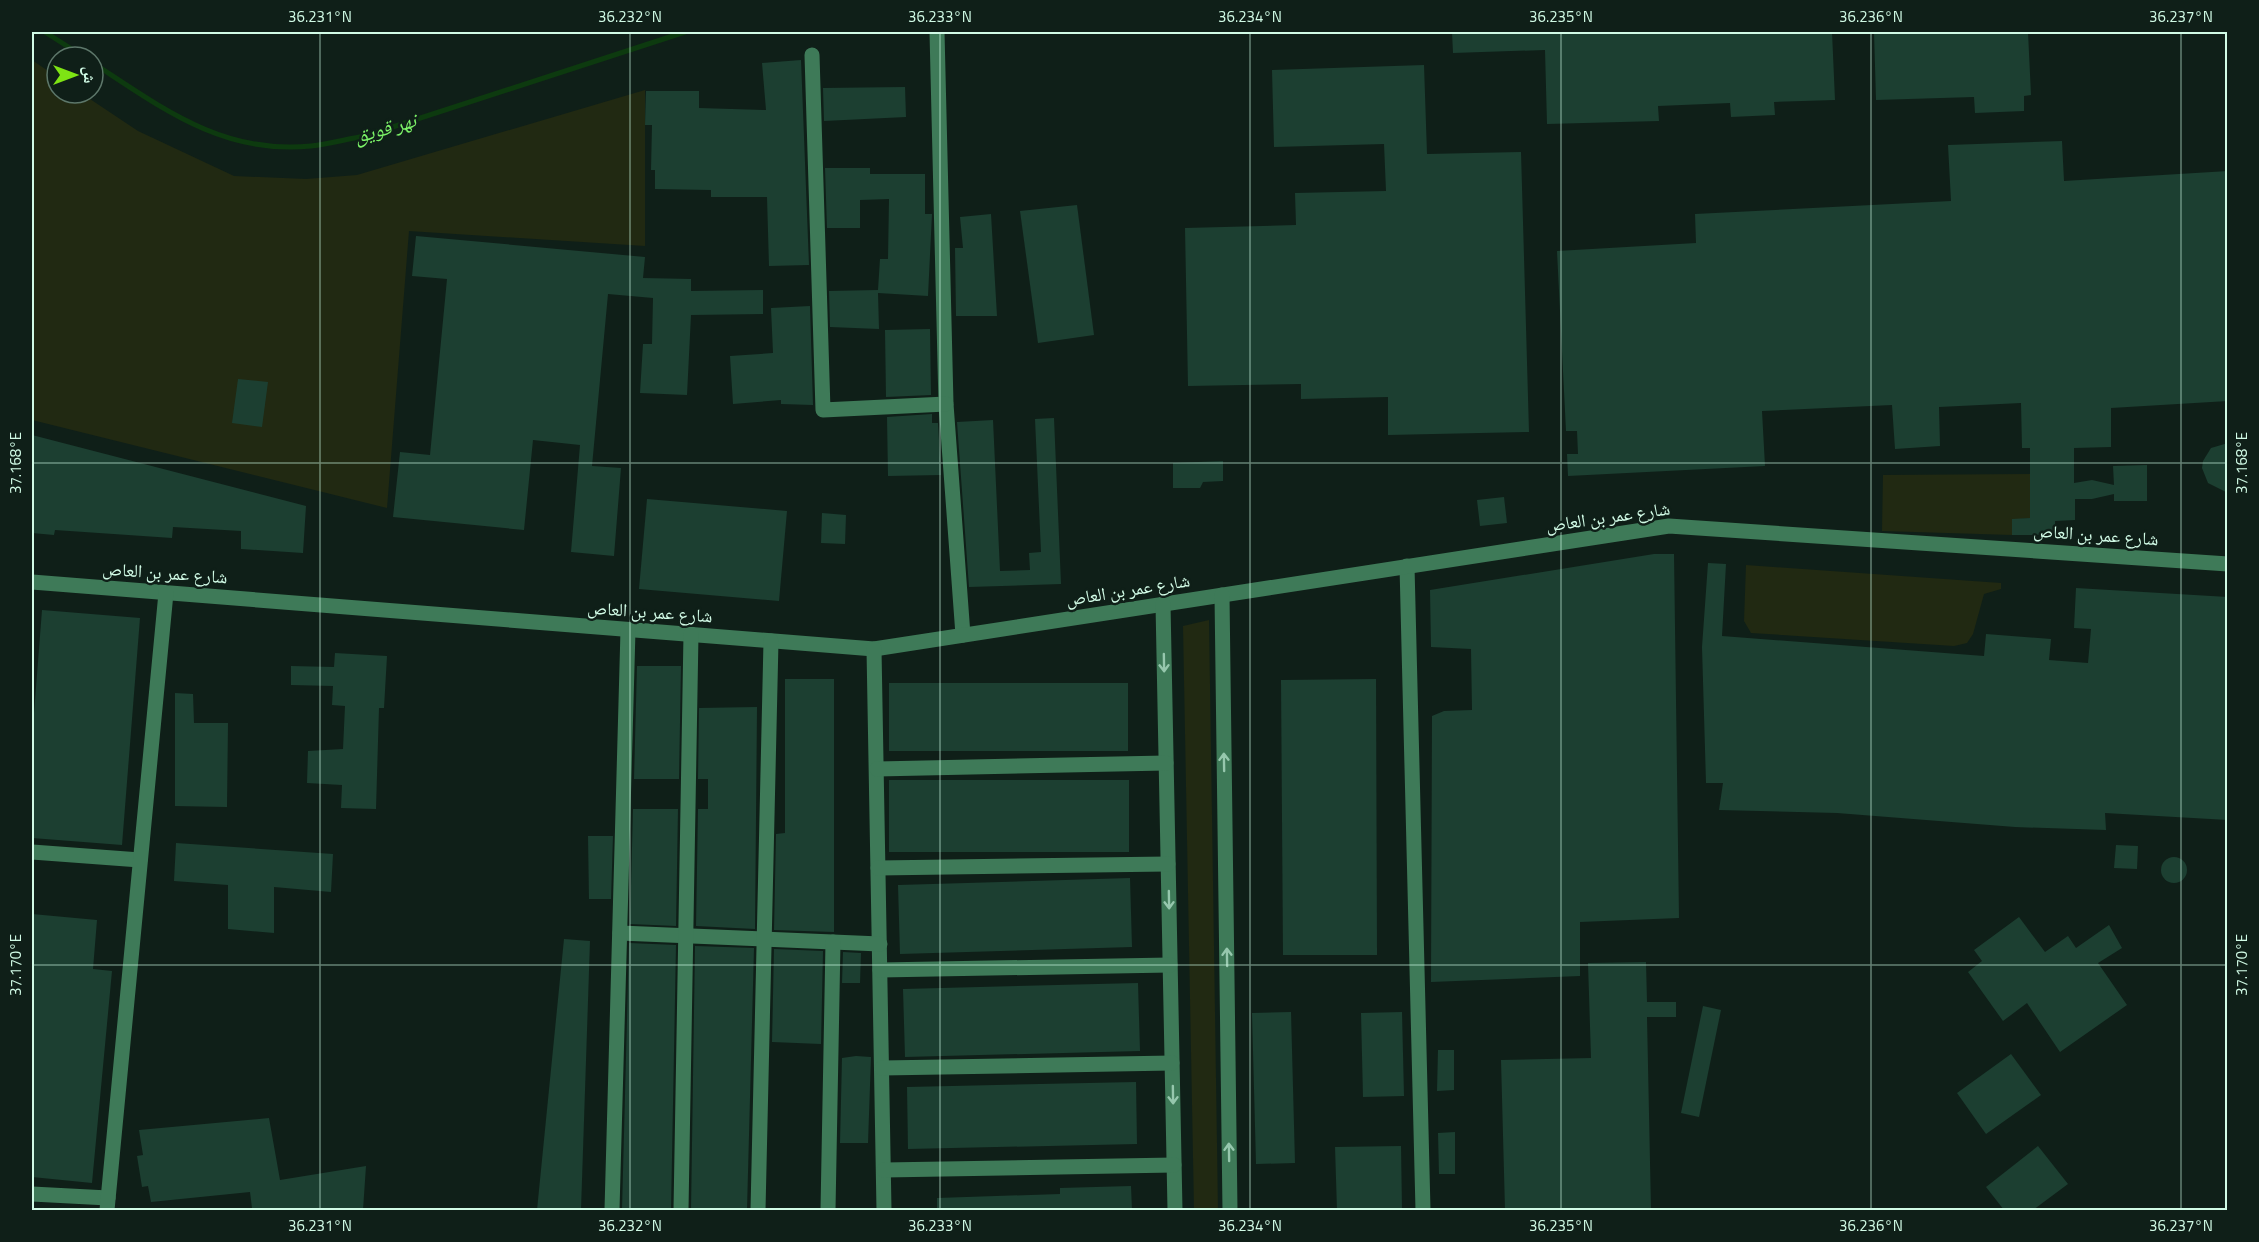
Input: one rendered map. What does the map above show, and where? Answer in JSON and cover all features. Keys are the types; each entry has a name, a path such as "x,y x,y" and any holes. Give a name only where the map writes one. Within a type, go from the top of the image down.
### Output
{"street":[{"path":"937,32 946,404 963,635"},
{"path":"812,55 823,410 946,404"},
{"name":"شارع عمر بن العاص","path":"32,582 874,649 1669,526 2228,564"},
{"path":"1407,566 1423,1210"},
{"path":"32,1194 107,1204 166,593"},
{"path":"1222,595 1230,1210"},
{"path":"1163,604 1175,1210"},
{"path":"612,1210 628,630"},
{"path":"681,1210 691,634"},
{"path":"758,1210 771,641"},
{"path":"874,649 884,1210"},
{"path":"877,769 1166,763"},
{"path":"32,852 140,860"},
{"path":"878,868 1168,864"},
{"path":"620,933 880,944"},
{"path":"828,1210 833,942"},
{"path":"880,970 1170,965"},
{"path":"882,1068 1172,1063"},
{"path":"884,1170 1174,1165"}],"green space":[{"path":"32,60 45,69 45,105 99,105 138,131 234,176 306,179 357,175 645,90 645,246 409,231 387,508 32,420"},
{"path":"2030,474 2030,518 2012,520 2012,535 1882,531 1883,475"},
{"path":"1746,565 2001,583 2001,589 1984,594 1973,634 1967,643 1954,646 1751,633 1744,621"},
{"path":"1209,620 1218,1210 1194,1210 1183,626"}],"building":[{"path":"1452,32 1832,32 1835,100 1774,102 1775,115 1731,117 1730,103 1658,106 1659,121 1547,124 1545,50 1453,53"},
{"path":"1874,32 2028,32 2031,95 2024,96 2024,111 1975,113 1974,97 1876,100"},
{"path":"801,60 809,265 769,266 767,197 711,197 711,190 655,189 655,170 651,170 652,125 645,125 646,91 699,91 699,108 766,110 762,63"},
{"path":"1424,65 1427,154 1521,152 1529,432 1388,435 1388,397 1301,399 1301,384 1188,386 1185,228 1296,225 1295,193 1386,191 1384,144 1274,147 1272,70"},
{"path":"905,87 906,117 824,121 823,88"},
{"path":"2062,141 2064,181 2228,171 2228,401 2111,408 2111,447 2074,448 2074,483 2092,480 2114,485 2113,466 2147,465 2147,501 2114,501 2114,494 2092,499 2075,499 2075,520 2055,521 2055,535 2012,535 2012,519 2030,518 2030,448 2022,448 2021,403 1939,407 1940,446 1895,449 1892,405 1762,411 1765,466 1568,476 1567,454 1578,454 1577,431 1566,431 1557,251 1696,243 1695,214 1951,201 1948,145"},
{"path":"825,168 870,168 870,174 925,174 925,214 932,214 928,296 878,293 879,329 830,327 829,291 878,290 880,259 888,259 889,199 860,200 860,228 827,228"},
{"path":"1077,205 1094,335 1038,343 1020,211"},
{"path":"991,214 997,316 956,316 955,248 963,248 960,217"},
{"path":"416,236 645,257 643,278 691,279 691,291 763,290 763,314 691,315 687,395 640,393 643,344 652,344 653,298 608,294 592,466 621,468 614,556 571,552 580,445 533,440 524,530 393,517 400,452 430,455 447,279 412,276"},
{"path":"810,306 813,405 781,404 781,400 733,404 730,356 773,353 771,308"},
{"path":"930,329 931,395 886,397 885,330"},
{"path":"238,379 268,382 262,427 232,423"},
{"path":"932,414 932,423 938,423 941,475 888,476 887,417"},
{"path":"1054,418 1061,584 969,587 957,422 993,420 1000,571 1030,570 1029,553 1041,552 1035,419"},
{"path":"32,435 306,506 303,553 241,549 241,531 173,527 172,538 55,530 54,535 32,533"},
{"path":"2228,443 2228,493 2208,483 2202,468 2203,461 2211,448"},
{"path":"1223,461 1223,481 1203,482 1200,488 1173,488 1173,463"},
{"path":"1504,497 1507,523 1480,526 1477,500"},
{"path":"647,499 787,511 779,601 639,589"},
{"path":"822,513 846,515 845,544 821,543"},
{"path":"1654,554 1674,554 1679,918 1580,922 1580,976 1431,982 1432,716 1444,711 1472,710 1471,649 1431,647 1430,590"},
{"path":"1708,563 1726,564 1722,636 1984,656 1986,634 2051,639 2049,660 2088,663 2091,629 2074,628 2076,588 2228,597 2228,820 2105,813 2106,830 2015,827 1837,813 1719,810 1723,783 1706,783 1702,647"},
{"path":"42,610 140,618 122,845 32,838 32,739"},
{"path":"335,653 387,656 384,708 379,708 376,809 341,808 342,785 307,783 308,751 343,749 345,706 332,705 333,686 291,685 291,666 334,667"},
{"path":"637,666 681,666 679,779 634,779"},
{"path":"785,679 834,679 834,932 774,930 776,834 785,833"},
{"path":"1376,679 1377,955 1283,955 1281,680"},
{"path":"889,683 1128,683 1128,751 889,751"},
{"path":"175,693 193,694 194,723 228,723 227,807 175,806"},
{"path":"757,707 755,929 696,926 698,809 708,809 708,779 698,779 699,708"},
{"path":"889,780 1129,780 1129,852 889,852"},
{"path":"633,809 678,809 676,926 630,924"},
{"path":"588,836 613,836 611,899 589,899"},
{"path":"176,843 333,854 331,892 274,887 274,933 228,929 228,885 174,881"},
{"path":"2116,845 2138,846 2137,869 2114,868"},
{"path":"2174,857 2183,861 2187,870 2183,879 2174,883 2165,879 2161,870 2165,861"},
{"path":"1130,878 1132,947 900,954 898,885"},
{"path":"32,914 97,920 93,969 112,971 92,1183 32,1177"},
{"path":"2019,917 2045,952 2068,936 2076,948 2109,925 2122,948 2098,963 2127,1005 2060,1052 2027,1003 2003,1021 1968,972 1982,961 1974,950"},
{"path":"564,939 590,941 581,1210 537,1210"},
{"path":"629,943 676,945 671,1210 622,1210"},
{"path":"695,946 754,948 747,1210 691,1210"},
{"path":"774,949 823,951 821,1044 772,1042"},
{"path":"843,952 861,953 860,983 842,983"},
{"path":"1646,962 1647,1002 1676,1002 1676,1017 1647,1017 1651,1210 1505,1210 1501,1060 1591,1058 1588,963"},
{"path":"1138,983 1140,1051 905,1057 903,989"},
{"path":"1703,1006 1721,1010 1699,1117 1681,1113"},
{"path":"1291,1012 1295,1163 1256,1164 1252,1013"},
{"path":"1402,1012 1404,1096 1363,1097 1361,1013"},
{"path":"1438,1050 1454,1050 1454,1090 1437,1091"},
{"path":"2011,1054 2041,1095 1986,1134 1957,1093"},
{"path":"871,1057 868,1143 840,1143 842,1058"},
{"path":"1136,1082 1137,1144 908,1149 907,1087"},
{"path":"269,1118 280,1180 366,1166 363,1210 252,1208 250,1192 151,1202 148,1186 142,1187 137,1156 143,1155 139,1130"},
{"path":"1455,1132 1455,1174 1439,1174 1438,1133"},
{"path":"1401,1146 1402,1210 1337,1210 1335,1147"},
{"path":"2038,1146 2068,1184 2033,1210 2004,1210 1986,1187"},
{"path":"1131,1186 1132,1210 937,1210 937,1198 1060,1194 1060,1188"}],"waterway":[{"name":"نهر قويق","path":"45,32 65,45"},
{"name":"نهر قويق","path":"105,71 169,111 222,136 279,147 311,146 365,136 685,32"}]}
